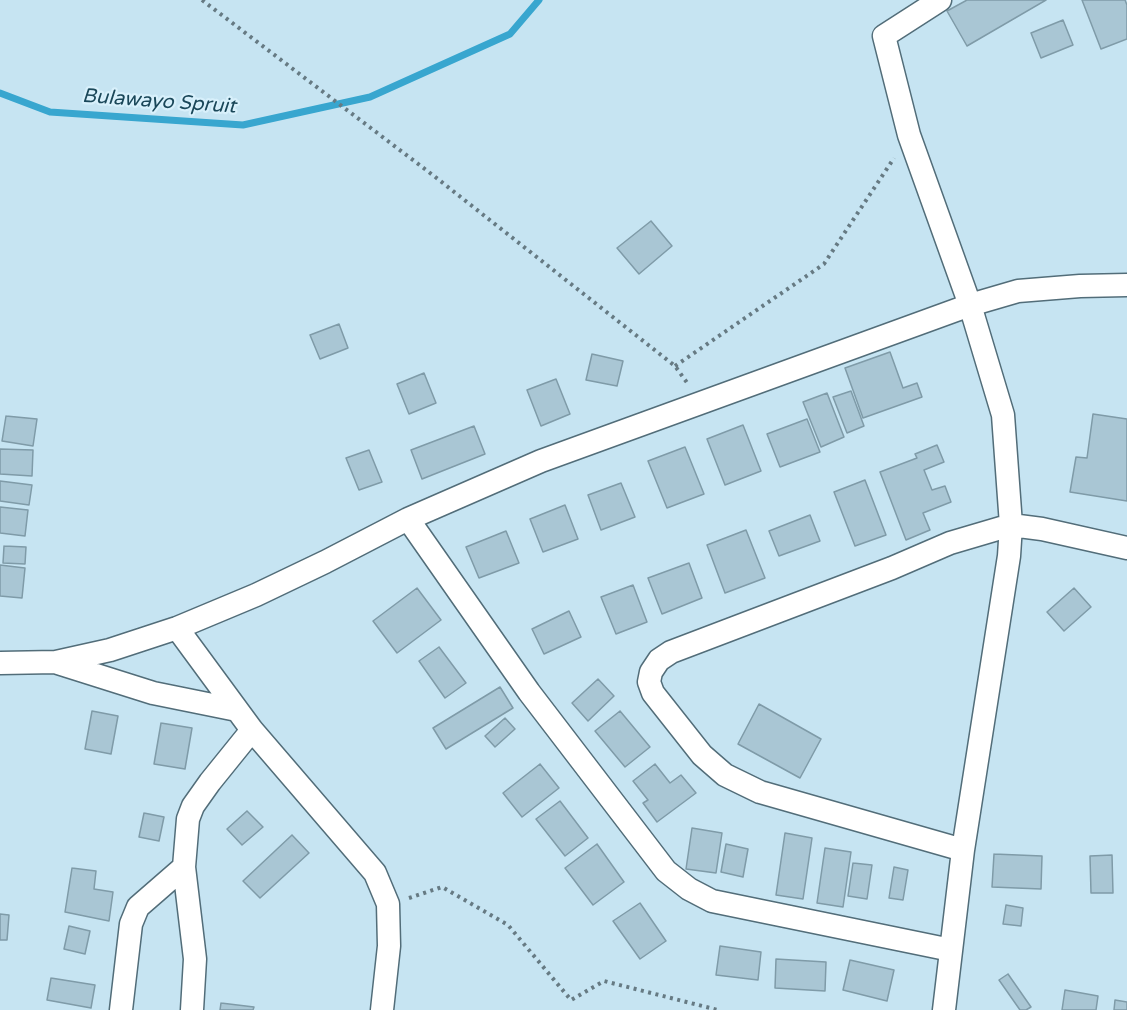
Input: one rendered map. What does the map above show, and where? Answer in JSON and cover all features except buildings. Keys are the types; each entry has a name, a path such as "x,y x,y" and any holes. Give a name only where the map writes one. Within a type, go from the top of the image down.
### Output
{"street":[{"path":"940,0 884,36 909,135 970,305 1003,415 1011,525 1009,556 963,850 944,1010"},
{"path":"0,663 56,662 110,650 177,628 276,586 408,519 541,461 700,401 970,305 1018,291 1127,285"},
{"path":"408,519 530,692 666,871 689,889 712,901 951,950"},
{"path":"963,850 760,792 725,775 702,755 653,693 650,682 651,672 659,660 671,652 892,568 950,543 1011,525 1042,529 1127,548"},
{"path":"177,628 252,730 375,873 388,904 389,946 382,1010"},
{"path":"56,662 153,693 237,710"},
{"path":"192,1010 195,958 184,867 188,819 193,806 210,782 252,730"},
{"path":"121,1010 131,924 138,907 184,867"}],"path":[{"path":"202,0 675,366 700,401"},
{"path":"675,366 824,264 909,135"},
{"path":"388,904 442,887 508,925 571,1000 604,981 718,1010"}],"waterway":[{"name":"Bulawayo Spruit","path":"0,93 50,112 243,125 370,97 510,34 539,0"}]}
